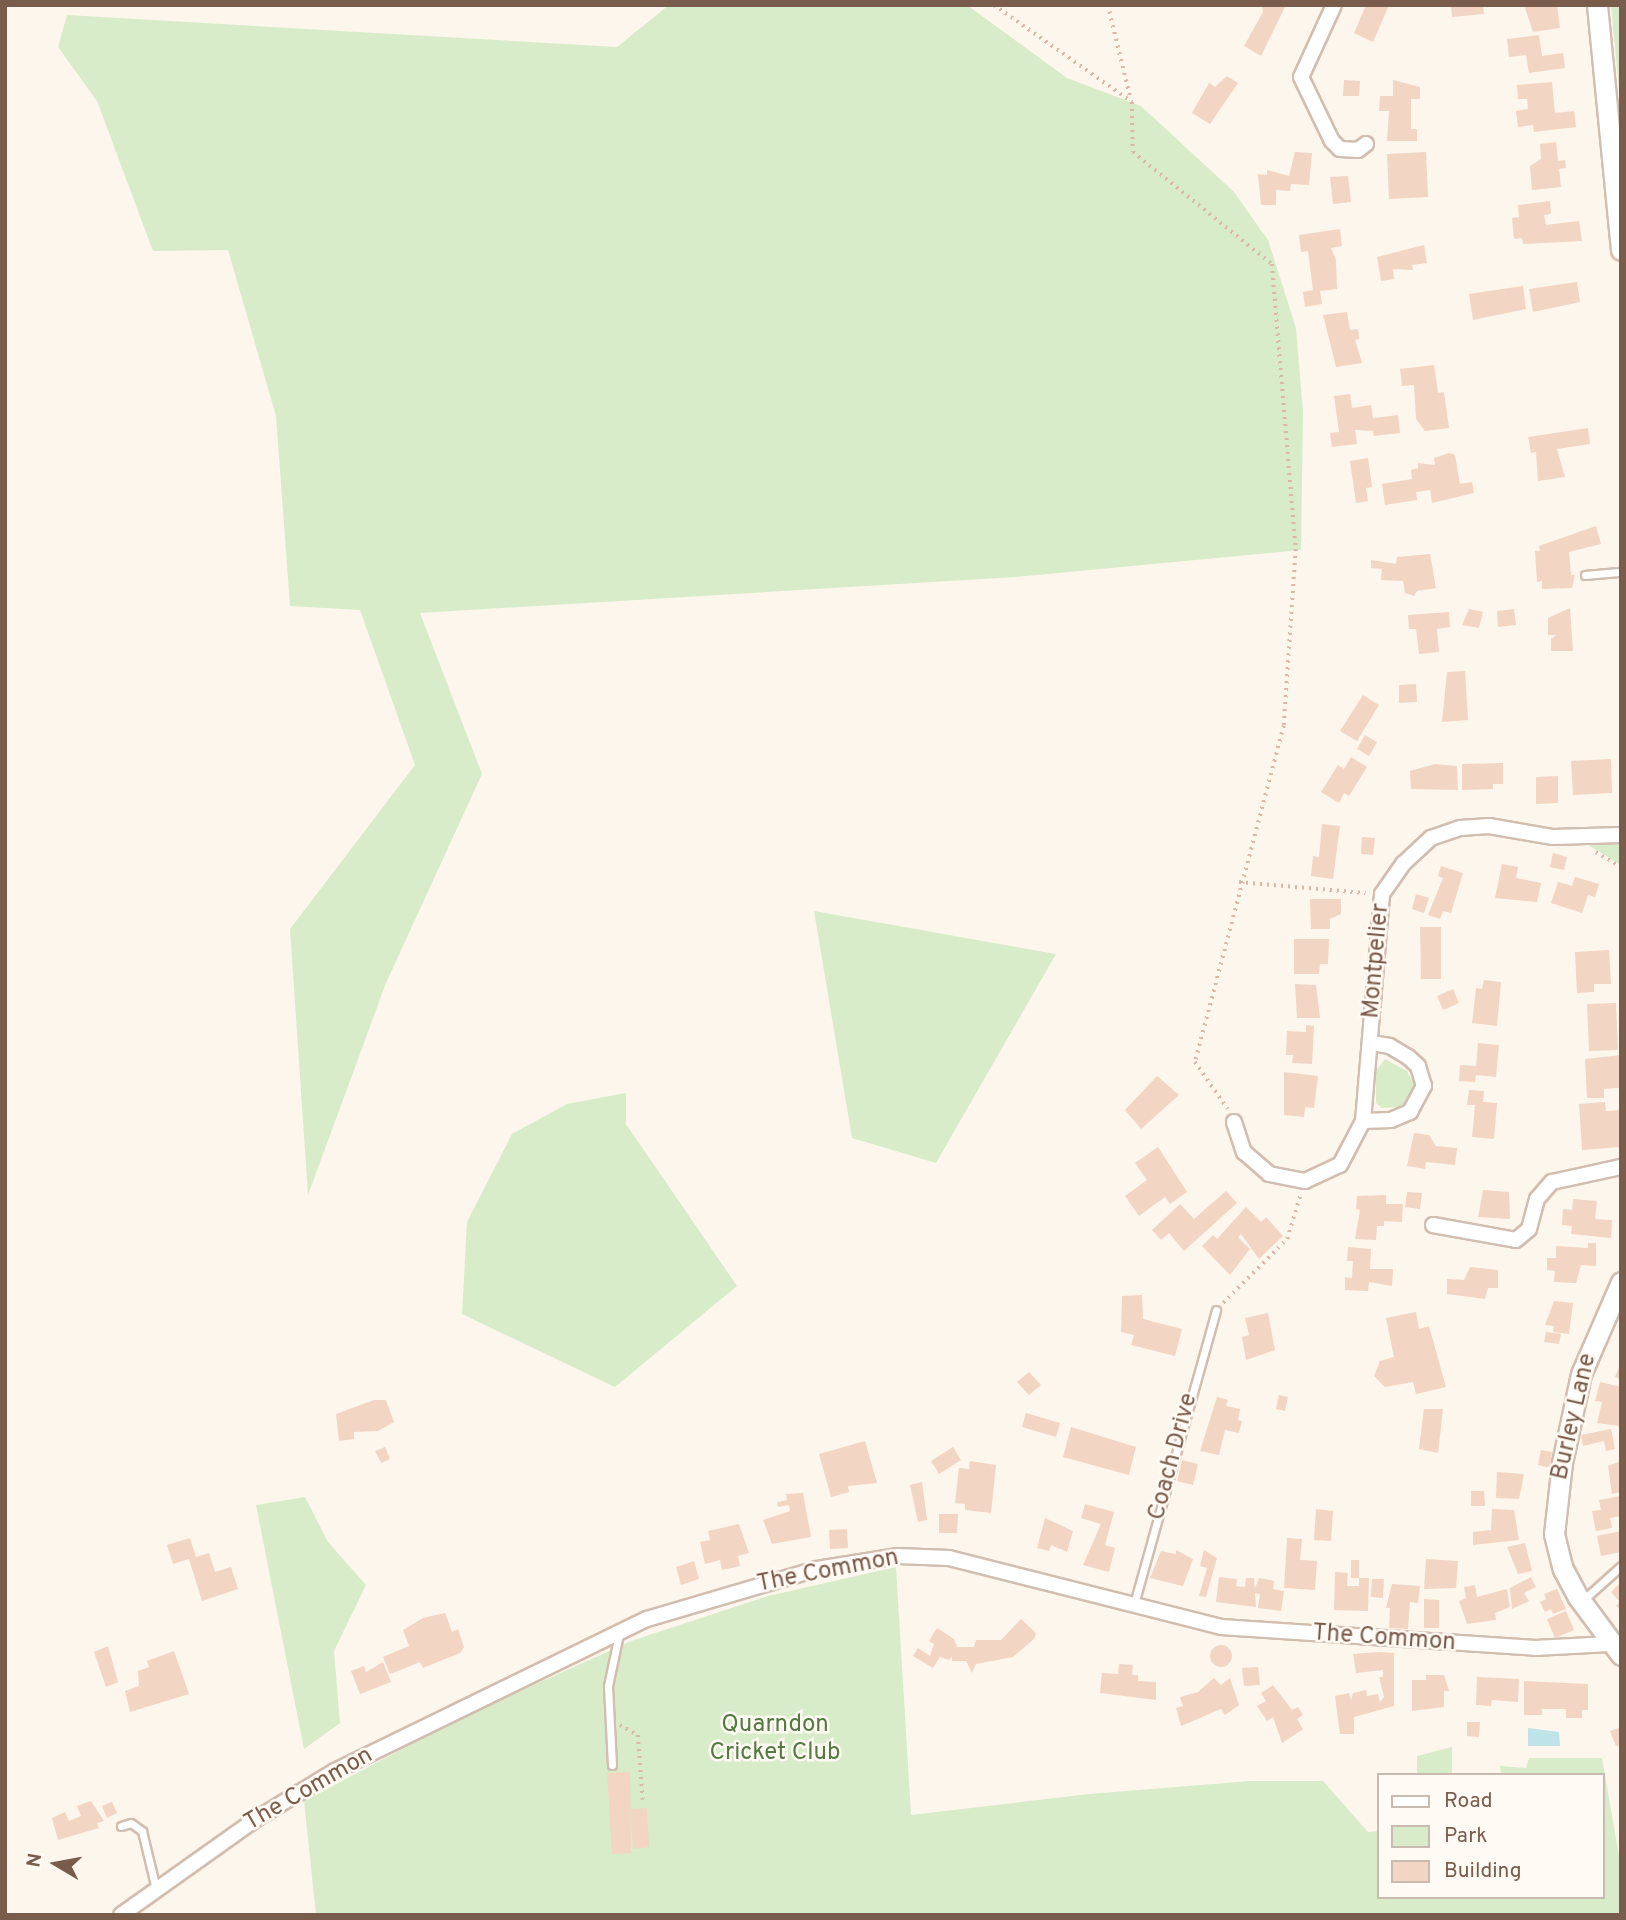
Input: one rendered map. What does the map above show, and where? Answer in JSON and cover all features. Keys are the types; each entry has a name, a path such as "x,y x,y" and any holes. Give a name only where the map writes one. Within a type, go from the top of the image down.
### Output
{"street":[{"path":"1334,5 1301,78 1332,141 1340,149 1358,150 1366,144"},
{"path":"1597,5 1621,250"},
{"name":"Montpelier","path":"1305,1181 1339,1165 1363,1121 1382,894 1404,863 1431,838 1460,828 1489,826 1553,837 1621,835"},
{"name":"Montpelier","path":"1363,1121 1391,1120 1410,1112 1424,1086 1418,1066 1408,1057 1390,1046 1370,1043"},
{"path":"1232,1117 1244,1152 1252,1162 1269,1174 1305,1181"},
{"path":"1433,1225 1516,1240 1529,1229 1537,1199 1552,1182 1621,1167"},
{"name":"Burley Lane","path":"1615,1650 1581,1602 1556,1549 1555,1517 1581,1374 1621,1282"},
{"name":"The Common","path":"121,1915 256,1819 335,1771 647,1619 771,1580 898,1556 976,1561 1221,1627 1535,1648 1615,1650"}],"lane":[{"path":"1585,575 1621,572"},
{"name":"Coach Drive","path":"1133,1605 1216,1310"},
{"path":"1581,1602 1621,1566"},
{"path":"612,1765 608,1686 619,1634"},
{"path":"121,1826 131,1823 142,1832 156,1889"}],"path":[{"path":"994,5 1132,102"},
{"path":"1108,5 1132,102 1133,152 1272,264 1296,549 1284,726 1239,882 1195,1062 1232,1117"},
{"path":"1239,882 1382,894"},
{"path":"1216,1310 1287,1239 1305,1181"},
{"path":"610,1719 638,1735 643,1800"}],"green space":[{"path":"669,5 967,5 1067,78 1141,106 1234,192 1268,240 1296,328 1303,412 1301,550 1016,577 420,613 482,774 386,983 308,1195 290,929 415,765 360,610 290,606 276,416 228,250 153,251 97,101 58,47 67,15 617,47"},
{"path":"1611,5 1621,5 1621,111"},
{"path":"1621,842 1621,865 1588,845"},
{"path":"814,911 1056,954 936,1163 852,1138"},
{"path":"1385,1059 1407,1071 1414,1084 1410,1100 1399,1107 1382,1108 1376,1103 1376,1071"},
{"path":"626,1093 626,1124 737,1286 615,1387 462,1314 467,1222 512,1134 567,1104"},
{"path":"305,1497 328,1542 366,1585 334,1651 340,1723 304,1749 256,1505"},
{"name":"Quarndon Cricket Club","path":"896,1567 911,1815 1089,1794 1250,1781 1323,1781 1368,1832 1378,1831 1378,1899 1605,1899 1605,1775 1621,1867 1621,1915 316,1915 304,1801 463,1717 631,1641 768,1596"},
{"path":"1452,1747 1452,1773 1417,1773 1417,1756"},
{"name":"Quarndon Cricket Club","path":"1529,1758 1602,1758 1605,1773 1501,1773 1500,1766 1526,1768"}],"water":[{"path":"1528,1728 1559,1732 1560,1746 1528,1746"}],"building":[{"path":"1262,5 1285,7 1261,56 1244,46 1263,12"},
{"path":"1366,5 1389,5 1373,42 1354,33"},
{"path":"1451,5 1483,5 1484,14 1452,17"},
{"path":"1524,5 1557,5 1560,28 1533,32"},
{"path":"1539,35 1542,56 1563,53 1565,68 1529,73 1526,55 1509,57 1507,39"},
{"path":"1227,76 1238,83 1210,124 1192,113 1209,83 1215,87"},
{"path":"1344,80 1360,81 1359,96 1343,96"},
{"path":"1393,80 1420,87 1420,99 1411,99 1411,129 1417,129 1417,141 1387,141 1389,111 1379,111 1380,96 1393,96"},
{"path":"1552,82 1555,113 1574,111 1576,127 1534,132 1533,125 1518,127 1516,111 1528,109 1527,99 1518,99 1517,85"},
{"path":"1556,142 1558,161 1565,160 1566,168 1559,169 1561,187 1532,190 1530,166 1541,159 1540,144"},
{"path":"1295,152 1312,153 1309,185 1291,184 1290,191 1276,190 1276,205 1261,205 1258,174 1267,175 1267,170 1289,176"},
{"path":"1426,152 1428,197 1389,199 1387,154"},
{"path":"1348,176 1351,202 1333,204 1330,177"},
{"path":"1550,201 1551,214 1544,215 1546,225 1579,221 1582,241 1523,244 1522,238 1514,239 1512,218 1519,217 1518,205"},
{"path":"1340,229 1342,246 1331,248 1336,260 1337,289 1320,291 1322,304 1305,307 1303,292 1313,290 1308,251 1301,252 1299,235"},
{"path":"1424,245 1427,263 1412,265 1413,270 1393,269 1394,279 1381,281 1377,257"},
{"path":"1577,282 1580,302 1533,312 1529,289"},
{"path":"1523,286 1526,309 1473,320 1469,294"},
{"path":"1347,312 1350,330 1358,329 1359,339 1355,340 1362,363 1336,367 1323,315"},
{"path":"1434,365 1438,393 1444,392 1449,428 1425,431 1416,419 1414,385 1402,386 1400,369"},
{"path":"1350,394 1352,408 1371,405 1373,418 1398,415 1400,433 1374,436 1373,431 1355,430 1357,444 1332,447 1330,433 1339,432 1334,396"},
{"path":"1588,428 1590,444 1557,449 1565,477 1538,481 1536,452 1531,453 1528,437"},
{"path":"1449,453 1455,455 1460,484 1472,482 1474,493 1432,503 1430,490 1416,492 1417,500 1385,505 1382,484 1412,479 1411,470 1418,468 1418,463 1435,465 1434,458"},
{"path":"1368,458 1372,487 1366,488 1368,501 1356,503 1350,461"},
{"path":"1596,526 1601,544 1569,552 1571,575 1575,575 1572,588 1542,589 1542,581 1537,582 1535,551 1540,551 1539,546"},
{"path":"1430,554 1436,588 1417,591 1414,596 1405,593 1403,581 1381,580 1382,569 1371,568 1371,560 1396,564 1397,557"},
{"path":"1570,608 1573,651 1551,651 1551,639 1556,635 1548,635 1548,618"},
{"path":"1469,609 1483,612 1479,628 1462,625"},
{"path":"1514,609 1516,625 1498,627 1497,611"},
{"path":"1449,612 1450,627 1437,629 1439,652 1419,654 1416,629 1409,629 1408,615"},
{"path":"1465,671 1468,720 1442,722 1447,672"},
{"path":"1416,684 1417,702 1399,703 1399,685"},
{"path":"1363,695 1379,705 1357,741 1340,731"},
{"path":"1365,735 1377,742 1369,756 1357,749"},
{"path":"1351,757 1367,767 1349,796 1344,793 1339,803 1321,792 1338,765 1344,769"},
{"path":"1611,759 1612,793 1573,795 1571,761"},
{"path":"1503,763 1503,784 1493,784 1493,789 1462,790 1462,764"},
{"path":"1435,764 1457,766 1458,790 1411,789 1410,771"},
{"path":"1558,776 1558,803 1536,804 1536,777"},
{"path":"1322,824 1340,826 1333,879 1311,876 1313,856 1319,857"},
{"path":"1362,837 1375,838 1373,855 1361,854"},
{"path":"1553,853 1567,857 1564,870 1550,867"},
{"path":"1502,864 1518,867 1516,878 1541,883 1537,902 1495,898"},
{"path":"1441,866 1463,873 1451,913 1443,911 1440,919 1428,915 1443,878 1438,876"},
{"path":"1575,877 1599,884 1595,897 1588,895 1582,913 1551,903 1558,882 1572,886"},
{"path":"1416,894 1429,898 1424,913 1412,909"},
{"path":"1310,899 1341,899 1341,914 1330,919 1330,929 1311,929"},
{"path":"1420,927 1441,927 1441,979 1421,979"},
{"path":"1294,939 1329,939 1328,964 1320,964 1319,974 1294,974"},
{"path":"1609,950 1611,984 1594,984 1594,992 1577,993 1575,952"},
{"path":"1484,980 1501,982 1497,1026 1472,1023 1476,988 1482,989"},
{"path":"1295,984 1316,985 1320,1018 1297,1018"},
{"path":"1453,989 1459,1003 1443,1010 1437,996"},
{"path":"1616,1003 1618,1050 1589,1051 1587,1004"},
{"path":"1306,1025 1314,1026 1312,1064 1292,1063 1293,1055 1286,1055 1287,1031 1306,1032"},
{"path":"1478,1043 1499,1045 1496,1077 1476,1075 1475,1082 1459,1081 1460,1065 1476,1066"},
{"path":"1621,1055 1619,1088 1604,1089 1604,1098 1587,1098 1585,1059"},
{"path":"1284,1072 1318,1076 1314,1108 1305,1107 1304,1117 1284,1115"},
{"path":"1157,1076 1179,1095 1141,1129 1125,1110"},
{"path":"1469,1090 1484,1091 1483,1102 1497,1103 1494,1139 1472,1137 1475,1105 1467,1105"},
{"path":"1605,1102 1606,1111 1621,1110 1619,1147 1582,1150 1579,1104"},
{"path":"1414,1133 1429,1135 1436,1146 1457,1148 1455,1165 1426,1162 1425,1169 1407,1166"},
{"path":"1158,1147 1187,1192 1170,1204 1165,1197 1139,1216 1125,1196 1147,1180 1135,1163"},
{"path":"1483,1190 1509,1192 1510,1219 1478,1217"},
{"path":"1226,1191 1237,1203 1184,1251 1169,1233 1161,1240 1152,1230 1180,1204 1194,1219"},
{"path":"1407,1192 1422,1193 1420,1209 1405,1207"},
{"path":"1386,1195 1386,1204 1403,1204 1402,1222 1384,1221 1384,1226 1377,1226 1376,1240 1355,1239 1360,1210 1356,1209 1357,1196"},
{"path":"1573,1199 1597,1201 1595,1219 1612,1220 1611,1238 1571,1234 1572,1226 1562,1225 1563,1209 1572,1210"},
{"path":"1246,1207 1261,1222 1266,1217 1283,1236 1259,1259 1241,1234 1238,1237 1250,1249 1230,1275 1202,1246 1213,1235 1217,1239"},
{"path":"1588,1243 1596,1243 1596,1266 1581,1265 1576,1283 1554,1282 1555,1271 1547,1270 1547,1258 1556,1258 1556,1246 1588,1248"},
{"path":"1348,1247 1371,1249 1370,1269 1393,1269 1392,1286 1369,1282 1368,1291 1345,1290 1345,1277 1352,1278 1353,1261 1347,1261"},
{"path":"1470,1267 1498,1270 1498,1288 1488,1288 1485,1299 1447,1294 1447,1279 1464,1280"},
{"path":"1142,1295 1143,1319 1182,1329 1175,1356 1131,1345 1134,1335 1121,1332 1122,1296"},
{"path":"1554,1301 1573,1303 1569,1334 1553,1332 1554,1326 1545,1325"},
{"path":"1416,1312 1419,1329 1429,1326 1446,1387 1416,1394 1413,1382 1385,1387 1374,1376 1380,1361 1394,1357 1386,1318"},
{"path":"1268,1313 1275,1350 1246,1360 1242,1337 1249,1335 1245,1318"},
{"path":"1546,1332 1561,1334 1559,1344 1544,1342"},
{"path":"1621,1362 1621,1379 1615,1377"},
{"path":"1029,1372 1041,1385 1029,1395 1017,1382"},
{"path":"1600,1382 1621,1387 1619,1426 1597,1423 1602,1402 1595,1401"},
{"path":"1279,1395 1288,1397 1285,1411 1276,1409"},
{"path":"1217,1397 1228,1400 1226,1406 1240,1409 1238,1420 1242,1421 1239,1433 1225,1430 1219,1455 1200,1451"},
{"path":"374,1400 386,1400 394,1422 378,1431 354,1432 354,1439 339,1441 336,1414"},
{"path":"1424,1409 1443,1409 1438,1453 1419,1449"},
{"path":"1026,1413 1060,1423 1056,1437 1022,1427"},
{"path":"1071,1427 1136,1447 1129,1475 1063,1457"},
{"path":"1611,1429 1615,1449 1606,1451 1604,1441 1583,1446 1581,1435"},
{"path":"865,1441 877,1483 848,1486 849,1492 831,1497 819,1454"},
{"path":"385,1447 390,1459 381,1463 375,1451"},
{"path":"953,1447 961,1460 939,1474 931,1461"},
{"path":"1541,1450 1552,1452 1550,1468 1538,1465"},
{"path":"1182,1460 1198,1464 1193,1485 1177,1481"},
{"path":"970,1461 996,1465 991,1513 965,1510 965,1504 955,1503 959,1468 969,1469"},
{"path":"1621,1461 1621,1492 1612,1494 1608,1466"},
{"path":"1497,1472 1524,1474 1519,1499 1496,1498"},
{"path":"922,1482 927,1520 918,1522 910,1485"},
{"path":"1471,1491 1484,1491 1485,1506 1471,1506"},
{"path":"803,1493 811,1537 772,1544 763,1520 790,1511 789,1505 778,1507 777,1502 787,1500 786,1494"},
{"path":"1621,1496 1621,1516 1610,1518 1612,1528 1596,1531 1592,1511 1601,1510 1599,1500"},
{"path":"1085,1504 1114,1512 1105,1545 1115,1548 1109,1572 1083,1565 1101,1524 1081,1518"},
{"path":"1316,1509 1333,1511 1331,1541 1314,1540"},
{"path":"1492,1509 1514,1510 1519,1540 1473,1545 1473,1532 1491,1530"},
{"path":"939,1514 958,1514 957,1533 939,1533"},
{"path":"1045,1518 1073,1531 1067,1552 1051,1545 1049,1551 1037,1548"},
{"path":"739,1524 749,1553 738,1556 740,1566 722,1570 720,1560 705,1564 700,1542 710,1540 708,1531"},
{"path":"847,1529 848,1548 830,1549 829,1530"},
{"path":"1621,1531 1621,1552 1601,1556 1597,1536"},
{"path":"190,1538 196,1557 209,1553 215,1572 231,1567 238,1589 202,1601 189,1559 173,1564 167,1545"},
{"path":"1287,1538 1302,1539 1300,1560 1317,1561 1315,1590 1284,1588"},
{"path":"1525,1543 1532,1571 1518,1574 1507,1547"},
{"path":"1176,1550 1193,1559 1183,1586 1150,1578 1161,1551 1176,1554"},
{"path":"1204,1550 1217,1558 1206,1597 1199,1596 1207,1568 1200,1566"},
{"path":"1426,1559 1458,1561 1456,1588 1424,1589"},
{"path":"1351,1560 1359,1560 1359,1578 1351,1578"},
{"path":"694,1561 699,1579 681,1585 676,1567"},
{"path":"1335,1572 1348,1573 1347,1586 1359,1586 1359,1578 1369,1578 1368,1611 1334,1610"},
{"path":"1219,1577 1237,1579 1236,1586 1245,1587 1246,1578 1254,1578 1256,1607 1216,1602"},
{"path":"1531,1577 1536,1587 1524,1593 1529,1601 1512,1609 1510,1588"},
{"path":"1259,1578 1274,1581 1273,1589 1284,1591 1281,1611 1258,1608 1260,1594 1253,1593"},
{"path":"1372,1579 1384,1579 1383,1598 1371,1597"},
{"path":"1621,1582 1621,1610 1616,1606 1620,1602 1611,1592"},
{"path":"1392,1584 1420,1586 1418,1603 1410,1602 1408,1629 1389,1628 1390,1608 1386,1608"},
{"path":"1475,1585 1477,1597 1507,1589 1510,1607 1495,1613 1496,1620 1467,1624 1459,1601 1466,1598 1464,1587"},
{"path":"1557,1589 1566,1609 1553,1614 1551,1609 1545,1612 1540,1602 1546,1599 1544,1594"},
{"path":"1424,1599 1439,1600 1439,1628 1424,1628"},
{"path":"1566,1611 1574,1630 1555,1638 1547,1619"},
{"path":"445,1613 452,1632 458,1629 464,1647 460,1653 423,1668 420,1662 390,1674 383,1657 409,1646 403,1630 423,1618"},
{"path":"1021,1619 1036,1633 1034,1639 1013,1657 976,1664 972,1673 966,1661 952,1661 952,1656 949,1660 940,1657 933,1668 913,1656 918,1648 930,1656 934,1644 929,1641 937,1628 954,1639 957,1647 974,1647 976,1640 1001,1640"},
{"path":"1221,1645 1229,1648 1232,1656 1229,1664 1221,1667 1213,1664 1210,1656 1213,1648"},
{"path":"108,1646 118,1682 106,1687 94,1652"},
{"path":"174,1651 189,1694 130,1712 125,1691 139,1686 138,1671 149,1667 147,1661"},
{"path":"1394,1653 1394,1706 1354,1717 1354,1734 1340,1734 1335,1696 1349,1693 1351,1700 1353,1693 1366,1690 1367,1696 1378,1694 1380,1702 1384,1697 1379,1677 1383,1677 1383,1670 1356,1673 1353,1654"},
{"path":"383,1662 391,1682 360,1694 351,1671 364,1666 366,1672"},
{"path":"1119,1664 1133,1665 1132,1675 1138,1675 1138,1681 1156,1682 1156,1700 1100,1693 1102,1673 1118,1674"},
{"path":"1258,1667 1260,1685 1244,1686 1242,1668"},
{"path":"1426,1675 1444,1675 1449,1691 1444,1691 1444,1707 1412,1711 1412,1680 1426,1680"},
{"path":"1477,1677 1519,1679 1518,1702 1492,1700 1491,1706 1476,1705"},
{"path":"1214,1678 1221,1685 1230,1678 1239,1705 1225,1715 1221,1709 1181,1726 1176,1708 1183,1706 1180,1697 1198,1692"},
{"path":"1524,1681 1588,1684 1588,1710 1582,1710 1582,1718 1566,1718 1566,1709 1542,1709 1542,1715 1524,1715"},
{"path":"1273,1685 1292,1710 1298,1707 1303,1715 1297,1719 1303,1729 1282,1743 1273,1717 1267,1721 1257,1706 1266,1701 1261,1693"},
{"path":"1467,1722 1480,1722 1479,1737 1467,1736"},
{"path":"1621,1727 1621,1745 1616,1746 1610,1731"},
{"path":"630,1772 631,1853 612,1854 607,1773"},
{"path":"91,1801 104,1821 97,1823 99,1828 58,1840 52,1818 65,1812 69,1821 81,1816 77,1806"},
{"path":"112,1802 117,1813 107,1818 102,1806"},
{"path":"647,1808 649,1847 633,1849 630,1809"}]}
